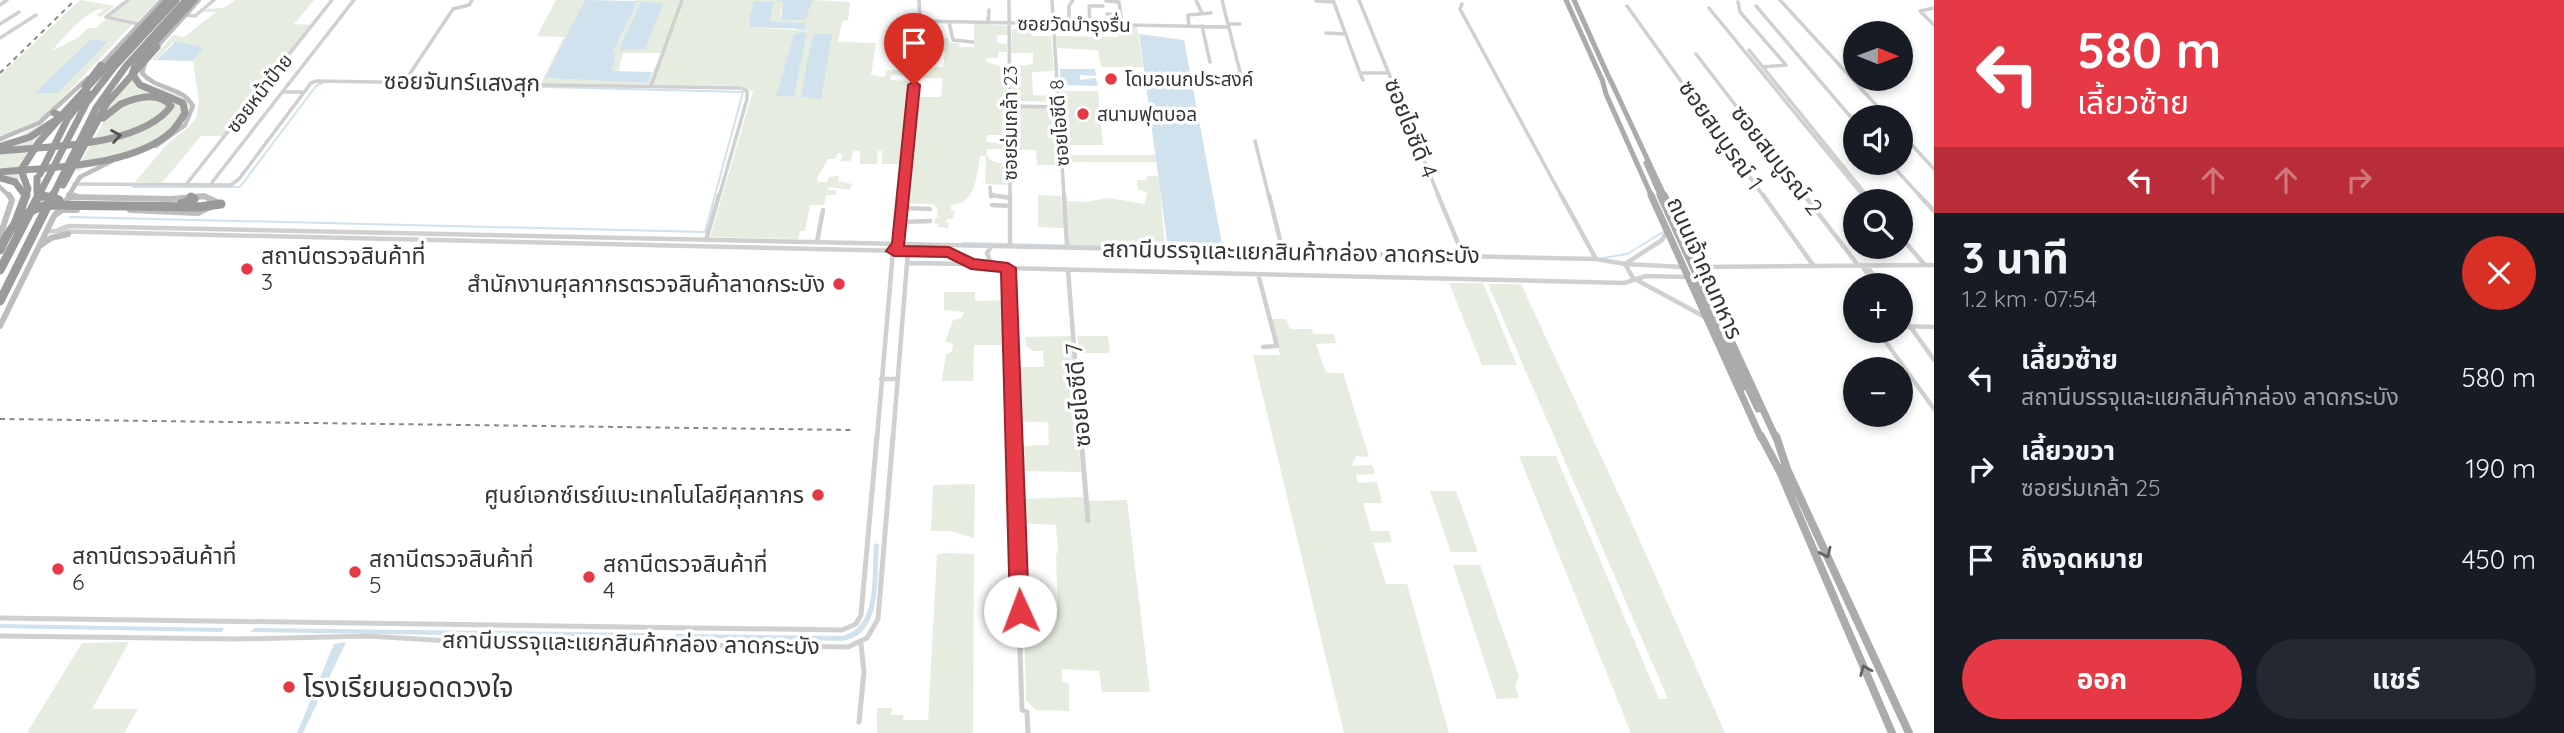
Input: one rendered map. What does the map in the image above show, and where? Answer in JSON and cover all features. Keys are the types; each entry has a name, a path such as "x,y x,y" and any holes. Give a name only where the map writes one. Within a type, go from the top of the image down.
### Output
{"highway":[{"path":"0,149 30,137 59,118 168,0"},
{"path":"0,270 87,102 114,67 176,0"},
{"path":"1,299 96,108 126,66 186,0"},
{"path":"0,172 125,155 151,145 173,131 184,117 186,110 183,103 173,96 139,84 132,74 137,61 197,0"},
{"path":"74,168 107,103 156,47"},
{"path":"100,65 77,98 37,178 37,193 44,198 180,204 191,202 194,199 191,197"},
{"path":"68,118 97,81 114,67"},
{"path":"0,149 133,133 159,122 167,116 171,106 164,98 151,96 121,104 103,118 74,168 1,299"},
{"path":"11,250 12,234 28,189 21,170 39,142 60,121 62,116 54,113"},
{"path":"0,178 21,186 24,196"},
{"path":"0,250 13,222 25,212 47,205 199,207 216,204"}],"main road":[{"path":"0,139 28,131 54,113 162,0"},
{"path":"54,216 67,210 198,213 216,204 204,196 172,199 69,195 74,184 100,166 160,144 188,121 193,106 189,97 150,82 142,73 156,47 197,0"},
{"name":"ถนนเจ้าคุณทหาร","path":"1566,0 1703,277 1778,441 1783,470"},
{"name":"ถนนเจ้าคุณทหาร","path":"1574,0 1683,267 1758,434 1783,470 1892,733"},
{"name":"ถนนเจ้าคุณทหาร","path":"1606,79 1745,388 1908,731"},
{"path":"0,187 7,191 12,200 0,236"},
{"path":"0,326 54,216 66,199 76,196"},
{"path":"38,248 51,239 68,234"},
{"path":"1683,267 1698,267"},
{"path":"1688,277 1703,277"}],"street":[{"path":"0,5 7,0"},
{"path":"128,0 106,17 139,24"},
{"path":"185,15 195,16 214,0"},
{"name":"ซอยหน้าป้าย","path":"185,186 323,7 332,0"},
{"path":"405,81 453,9 468,5 472,0"},
{"path":"651,86 681,0"},
{"path":"859,722 864,673 861,644 873,634 878,619 908,251 899,243 920,21 919,0"},
{"name":"ซอยร่มเกล้า 23","path":"1009,0 1010,245"},
{"name":"ซอยไอซีดี 8","path":"1052,0 1067,245"},
{"path":"1069,24 1069,6 1073,0"},
{"path":"1196,0 1202,13"},
{"path":"1222,0 1242,80"},
{"name":"ซอยไอซีดี 4","path":"1359,0 1463,256"},
{"path":"1780,0 1876,105"},
{"path":"210,186 353,1"},
{"path":"1317,1 1333,1 1363,80"},
{"path":"1090,24 1089,6 1119,2 1122,25"},
{"path":"1738,2 1740,12 1786,65 1763,67"},
{"path":"1462,4 1460,9 1595,260"},
{"name":"ซอยสมบูรณ์ 1","path":"1627,6 1813,265"},
{"path":"1756,6 1843,108"},
{"path":"1934,6 1920,12 1934,25"},
{"path":"1709,8 1860,189"},
{"path":"988,23 989,10"},
{"path":"0,24 19,12"},
{"path":"1197,36 1188,15 1211,13"},
{"path":"1107,14 1121,14"},
{"path":"0,38 36,15"},
{"path":"1099,18 1099,24"},
{"name":"ซอยวัดบำรุงรื่น","path":"920,21 1192,26 1240,24"},
{"path":"949,22 953,40 973,42"},
{"path":"961,31 962,22"},
{"path":"1202,26 1210,62"},
{"path":"1326,33 1346,34"},
{"path":"1749,50 1860,189"},
{"name":"ซอยสมบูรณ์ 2","path":"1696,54 1868,273"},
{"path":"1360,72 1389,73"},
{"name":"ซอยจันทร์แสงสุก","path":"303,92 311,83 321,80 741,88 748,93 706,240"},
{"path":"283,92 303,92"},
{"path":"74,184 228,186 237,181 303,92"},
{"path":"1010,106 1058,107"},
{"path":"1255,141 1283,252"},
{"path":"1913,146 1934,169"},
{"path":"1901,175 1934,211"},
{"path":"990,187 991,197 1010,198"},
{"path":"992,205 1010,206"},
{"path":"902,208 930,209"},
{"path":"817,242 823,211"},
{"path":"901,222 930,221"},
{"name":"สถานีบรรจุและแยกสินค้ากล่อง ลาดกระบัง","path":"47,231 68,226 1067,245 1595,260 1683,267"},
{"path":"184,236 190,228"},
{"name":"สถานีบรรจุและแยกสินค้ากล่อง ลาดกระบัง","path":"57,230 68,234 949,252 971,264 1068,270 1624,282 1633,278 1688,277"},
{"path":"278,238 283,231"},
{"path":"1668,232 1662,240 1633,256 1625,264 1633,278 1706,318"},
{"path":"751,247 752,241"},
{"name":"สถานีบรรจุและแยกสินค้ากล่อง ลาดกระบัง","path":"0,618 842,631 853,628 861,619 881,379 894,251 899,243"},
{"path":"991,265 987,253 992,245"},
{"path":"1913,254 1922,265"},
{"path":"907,263 971,264"},
{"path":"1698,267 1934,265"},
{"path":"1008,268 1022,710 1027,712 1028,733"},
{"name":"ซอยไอซีดี 7","path":"1068,270 1088,521"},
{"path":"1258,274 1278,345 1263,348"},
{"path":"1913,327 1934,327"},
{"path":"1913,333 1934,360"},
{"path":"1887,343 1934,409"},
{"path":"881,379 897,379"},
{"name":"สถานีบรรจุและแยกสินค้ากล่อง ลาดกระบัง","path":"0,636 226,639 368,636 466,642 848,647 861,644"}],"shaded area":[{"path":"80,0 115,6 101,17 96,15 105,9 92,12 52,51 79,37 88,28 96,28 106,19 133,24 47,114 31,126 0,136 0,75"},
{"path":"130,0 158,0 138,21 109,16"},
{"path":"235,0 314,0 294,24 312,25 223,136 201,136 162,183 135,182 168,143 196,118 199,102 193,61 204,48 172,43 157,60 151,60 173,35 184,37 216,12 202,12 202,9 223,8"},
{"path":"556,0 585,0 546,78 648,83 661,53 623,53 618,72 612,71 616,54 613,52 638,1 635,0 775,0 783,2 780,17 805,19 813,0 850,2 848,20 842,21 838,42 876,43 871,75 885,77 887,70 902,70 903,66 912,66 912,76 892,75 890,80 910,81 903,164 882,164 882,151 878,151 877,164 860,164 860,151 854,151 850,161 841,161 843,154 838,153 835,159 828,159 817,178 818,182 827,182 829,177 839,176 838,181 852,184 850,190 829,187 828,190 836,190 836,195 826,195 824,205 810,205 805,231 800,231 798,239 710,237 753,91 740,86 541,83 564,37 537,36","holes":["641,1 663,3 627,50 620,50","754,1 774,2 770,21 804,23 805,27 795,30 750,27 749,19","804,32 807,33 794,97 777,96","813,33 831,34 830,48 802,97"]},
{"path":"974,23 1008,26 1008,35 997,35 997,43 1007,44 1007,52 998,52 998,58 987,58 986,62 1007,68 1007,135 987,135 986,142 1006,143 1007,149 987,149 986,154 990,160 1007,166 1007,185 985,184 986,156 980,156 976,180 970,194 966,200 951,205 951,210 955,211 953,219 947,219 948,228 938,227 938,224 934,223 936,217 941,216 937,215 938,208 932,204 903,203 914,97 941,97 943,78 915,78 917,67 943,67 945,51 918,50 919,39 948,38 950,43 959,43 960,47 974,47"},
{"path":"1116,26 1137,27 1143,67 1101,67 1098,50 1057,48 1056,36 1119,37"},
{"path":"1012,29 1032,30 1032,36 1051,36 1054,71 1032,72 1033,95 1056,96 1056,102 1012,101 1012,67 1033,64 1033,53 1011,53"},
{"path":"138,72 142,82 177,94 190,105 186,118 176,129 143,148 74,173 113,106 103,113 107,106"},
{"path":"1060,91 1098,91 1103,145 1064,145"},
{"path":"1012,107 1057,108 1059,153 1055,153 1056,162 1060,165 1037,165 1036,150 1012,150"},
{"path":"56,118 17,173 21,181 0,176 0,141 18,137"},
{"path":"1063,155 1156,155 1157,162 1063,162"},
{"path":"1147,176 1159,176 1165,248 1069,246 1067,201 1085,202 1109,198 1145,204 1147,192 1138,189 1137,180 1146,180"},
{"path":"1038,195 1061,196 1064,228 1038,227"},
{"path":"1449,283 1483,283 1517,365 1482,365"},
{"path":"1488,284 1521,284 1631,521 1725,733 1631,733 1519,456 1556,456 1659,699 1668,699"},
{"path":"944,292 975,292 975,301 1008,300 1009,345 974,345 973,381 942,381 946,354 952,352 953,343 945,342 953,320 962,318 964,312 944,310"},
{"path":"1269,319 1286,319 1290,329 1311,329 1314,334 1334,334 1336,343 1316,344 1326,373 1343,373 1369,457 1356,456 1352,466 1372,465 1375,474 1356,475 1358,483 1377,482 1382,503 1363,503 1371,531 1389,531 1392,542 1373,543 1386,584 1407,584 1449,733 1344,733 1253,355 1280,355"},
{"path":"1071,336 1081,472 1019,471 1019,446 1049,445 1048,422 1018,422 1016,367 1044,367 1043,351 1033,351 1026,346 1025,337"},
{"path":"1077,336 1108,336 1110,353 1079,353"},
{"path":"975,484 974,538 951,531 931,531 933,485"},
{"path":"1430,491 1456,491 1478,552 1451,552"},
{"path":"1081,497 1090,501 1127,500 1150,692 1102,692 1099,671 1062,669 1062,682 1069,683 1069,711 1036,710 1026,700 1024,611 1058,611 1058,551 1056,525 1021,523 1020,499"},
{"path":"974,554 973,733 877,733 877,708 892,708 891,715 903,715 903,720 928,720 937,555"},
{"path":"1453,565 1480,565 1519,677 1515,686 1519,698 1497,699"},
{"path":"129,642 92,709 138,709 124,733 27,733 82,643"}],"water":[{"path":"585,0 638,1 613,52 616,54 612,71 652,72 648,83 545,78"},
{"path":"775,0 813,0 805,20 781,20 783,2"},
{"path":"641,1 663,3 645,49 619,50"},
{"path":"754,1 774,2 770,21 805,23 805,29 750,27 749,19"},
{"path":"807,33 794,97 776,96 794,35"},
{"path":"813,33 832,34 821,99 801,97"},
{"path":"1139,34 1184,40 1222,244 1167,241"},
{"path":"90,40 108,41 58,93 35,93"},
{"path":"176,41 204,48 193,61 157,60"},
{"path":"1060,69 1095,69 1096,76 1080,75 1080,80 1096,78 1098,86 1060,83"},
{"path":"876,543 879,545 875,604 864,629 854,637 840,641 674,637 676,634 842,636 854,631 868,611 871,599"},
{"path":"0,624 224,628 222,632 0,628"},
{"path":"255,628 644,635 639,638 250,632"},
{"path":"346,642 303,733 297,733 334,644"}],"waterway":[{"path":"133,187 240,187 316,86 322,83"},
{"path":"70,217 705,232 743,92 506,86"},
{"path":"1603,258 1627,254 1663,232"},
{"path":"963,243 1132,247"}],"railway":[{"path":"0,73 75,0"},
{"path":"0,419 853,430"}],"place":[{"name":"โดมอเนกประสงค์","path":"1111,79"},
{"name":"สนามฟุตบอล","path":"1083,114"},
{"name":"สถานีตรวจสินค้าที่ 3","path":"247,269"},
{"name":"สำนักงานศุลกากรตรวจสินค้าลาดกระบัง","path":"839,284"},
{"name":"ศูนย์เอกซ์เรย์แบะเทคโนโลยีศุลกากร","path":"818,495"},
{"name":"สถานีตรวจสินค้าที่ 6","path":"58,569"},
{"name":"สถานีตรวจสินค้าที่ 5","path":"355,572"},
{"name":"สถานีตรวจสินค้าที่ 4","path":"589,577"},
{"name":"โรงเรียนยอดดวงใจ","path":"289,687"}],"route":[{"path":"914,85 899,243 894,251 949,252 971,264 1008,268 1020,611"}]}
